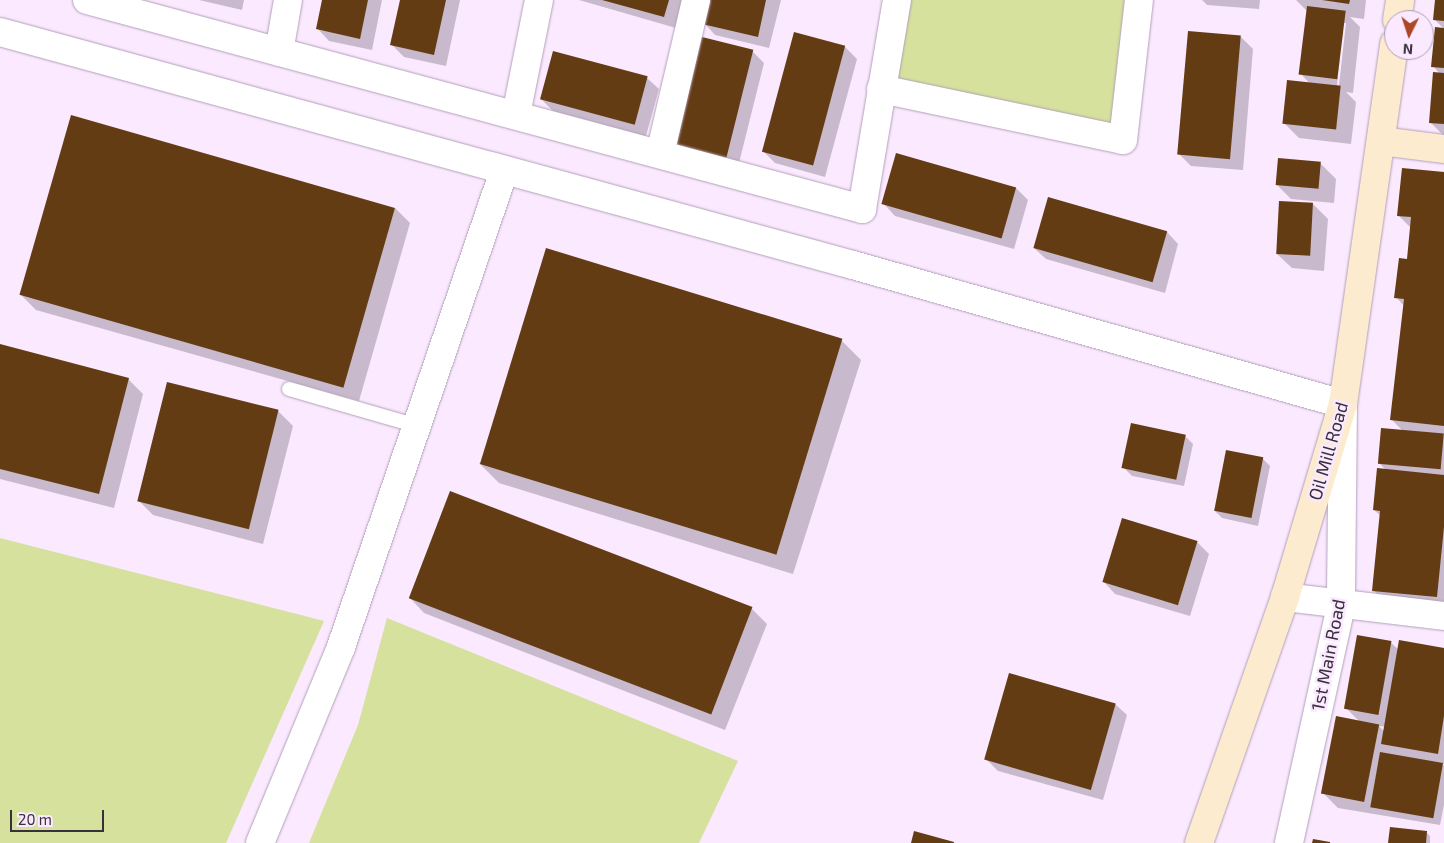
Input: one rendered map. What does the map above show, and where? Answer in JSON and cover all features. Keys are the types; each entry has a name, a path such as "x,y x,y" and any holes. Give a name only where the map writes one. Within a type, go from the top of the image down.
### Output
{"main road":[{"name":"Oil Mill Road","path":"1199,843 1285,597 1343,404 1392,60"},
{"path":"1381,141 1444,148"}],"street":[{"path":"87,0 862,209 897,0"},
{"path":"279,52 288,0"},
{"path":"516,115 539,0"},
{"path":"660,154 696,0"},
{"path":"881,89 1123,140 1139,0"},
{"path":"0,32 504,170 1343,404"},
{"path":"260,843 341,647 504,170"},
{"name":"1st Main Road","path":"1289,843 1341,606 1343,404"},
{"path":"1285,597 1341,606 1444,616"}],"lane":[{"path":"289,389 417,426"}],"green space":[{"path":"897,0 1139,0 1123,140 881,89"},
{"path":"0,538 324,621 226,843 0,843"},
{"path":"387,618 738,761 699,843 309,843 358,725"}],"building":[{"path":"322,0 368,0 360,39 316,29"},
{"path":"400,0 446,0 434,55 390,45"},
{"path":"602,0 669,0 664,17"},
{"path":"708,0 766,0 758,37 702,24"},
{"path":"1322,0 1350,0 1349,4"},
{"path":"1435,0 1444,0 1444,21 1434,20"},
{"path":"1307,6 1346,11 1337,79 1299,74"},
{"path":"1435,27 1444,28 1444,68 1431,67 1432,60 1434,60"},
{"path":"1188,31 1241,36 1230,159 1177,155"},
{"path":"794,32 845,46 813,165 762,152"},
{"path":"698,36 753,50 725,164 669,150"},
{"path":"553,51 648,76 635,125 540,99"},
{"path":"1433,72 1444,73 1444,124 1429,123"},
{"path":"1287,80 1341,86 1336,129 1282,124"},
{"path":"71,115 395,208 343,388 19,295"},
{"path":"896,153 1016,187 1002,238 881,204"},
{"path":"1278,158 1321,162 1318,189 1276,185"},
{"path":"1402,168 1444,172 1444,426 1390,420 1404,299 1394,298 1399,258 1407,259 1411,217 1397,216"},
{"path":"1048,197 1167,231 1153,282 1033,248"},
{"path":"1279,201 1313,203 1310,256 1276,254"},
{"path":"546,248 842,339 776,555 480,464"},
{"path":"0,344 129,378 99,494 0,469"},
{"path":"167,382 279,410 249,529 137,501"},
{"path":"1131,423 1186,435 1176,480 1121,468"},
{"path":"1381,428 1444,433 1441,469 1378,464"},
{"path":"1226,450 1263,457 1251,518 1214,511"},
{"path":"1377,468 1444,475 1444,527 1437,597 1372,591 1380,511 1373,510"},
{"path":"450,491 752,607 711,714 409,598"},
{"path":"1122,518 1198,541 1178,605 1102,582"},
{"path":"1357,635 1391,641 1378,715 1344,709"},
{"path":"1399,640 1444,648 1444,716 1438,754 1381,744"},
{"path":"1009,673 1116,704 1091,790 984,760"},
{"path":"1336,716 1379,724 1364,802 1321,794"},
{"path":"1380,752 1443,763 1433,818 1370,807"},
{"path":"1390,827 1427,831 1426,843 1388,843"},
{"path":"914,831 954,842 954,843 911,843"},
{"path":"1313,839 1330,842 1330,843 1312,843"}]}
